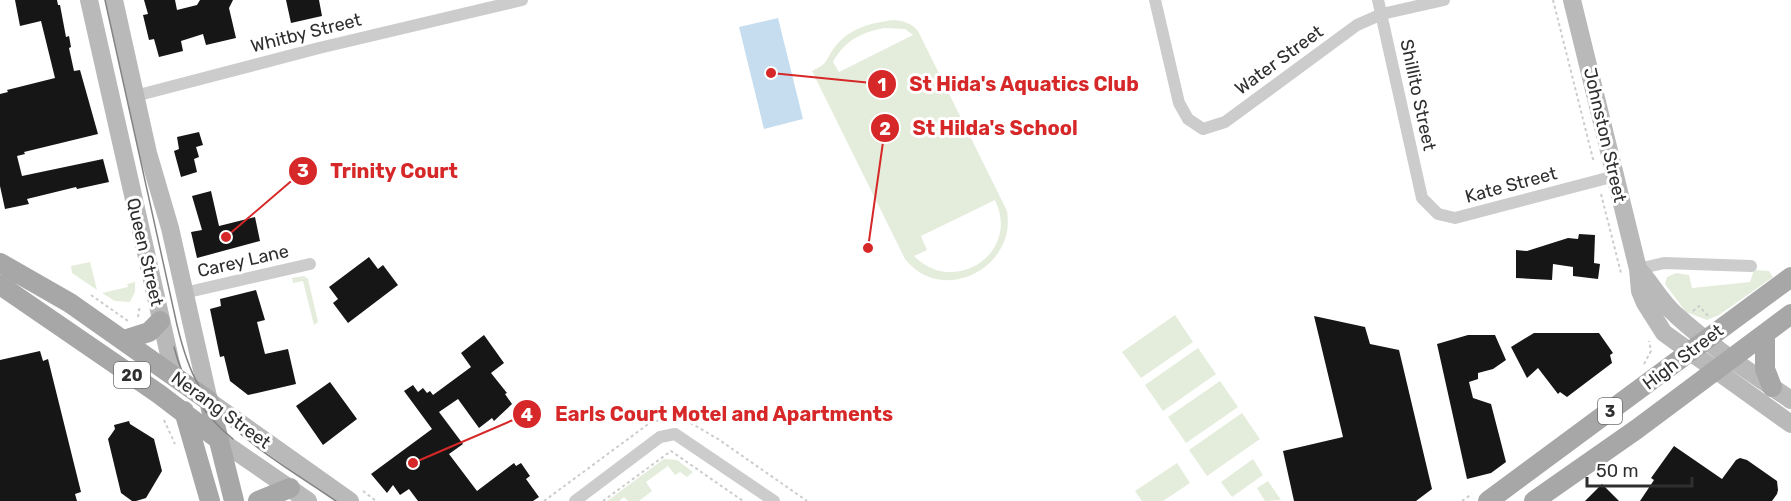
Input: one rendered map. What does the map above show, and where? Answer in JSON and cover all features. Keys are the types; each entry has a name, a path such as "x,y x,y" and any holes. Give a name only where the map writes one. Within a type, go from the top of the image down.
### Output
{"main road":[{"name":"Nerang Street","path":"0,263 70,303 209,401"},
{"name":"High Street","path":"1480,497 1690,352 1791,277"},
{"name":"Nerang Street","path":"0,285 159,394 218,439"},
{"name":"High Street","path":"1534,501 1628,436 1791,314"},
{"path":"124,340 149,333 160,321"},
{"path":"1765,333 1765,369 1772,387"},
{"name":"Queen Street","path":"174,377 210,501"},
{"name":"Queen Street","path":"209,401 234,501"},
{"path":"258,501 290,488"}],"street":[{"name":"Queen Street","path":"89,0 174,377"},
{"name":"Queen Street","path":"114,0 151,166 170,228 209,401"},
{"name":"Whitby Street","path":"135,96 319,48 522,0"},
{"name":"Water Street","path":"1155,0 1179,103 1188,119 1203,129 1225,122 1357,25 1382,14 1444,0"},
{"name":"Shillito Street","path":"1378,0 1422,198"},
{"name":"Johnston Street","path":"1572,0 1615,176 1630,273 1651,315 1665,333 1791,424"},
{"name":"Kate Street","path":"1422,198 1438,214 1455,218 1615,176"},
{"path":"1630,273 1664,263 1751,266"},
{"name":"Carey Lane","path":"184,293 310,264"},
{"name":"Johnston Street","path":"1630,273 1652,283 1676,315 1791,400"},
{"name":"Nerang Street","path":"209,401 350,501"},
{"path":"574,501 660,437 675,434 774,501"},
{"name":"Nerang Street","path":"218,439 308,501"}],"path":[{"path":"1553,0 1594,163"},
{"path":"1601,194 1630,273"},
{"path":"1688,314 1699,306 1710,319"},
{"path":"1642,367 1651,351 1648,335"},
{"path":"159,394 164,422 175,446"},
{"path":"544,501 647,425 654,421 682,418 718,439 807,501"},
{"path":"603,501 671,451 742,501"},
{"path":"1462,501 1480,497"}],"green space":[{"path":"894,20 913,26 918,31 1007,211 1007,231 1000,249 989,264 974,274 956,279 938,279 920,273 905,259 812,71 824,64 840,41 853,31 868,25","holes":["885,28 905,29 913,35 839,72 833,62 843,48 855,38","995,200 1001,219 999,237 991,252 979,263 964,270 947,272 930,268 914,256 927,250 921,236"]},
{"path":"90,262 97,290 72,273 71,266"},
{"path":"1754,270 1769,271 1773,277 1719,315 1707,320 1686,312 1665,284 1667,277 1676,273 1689,275 1692,288 1750,282"},
{"path":"304,276 308,279 318,322 314,325 303,281 293,283 292,278"},
{"path":"135,282 135,292 130,302 115,301 102,293 128,287 127,284"},
{"path":"1175,315 1193,342 1141,378 1122,352"},
{"path":"1198,348 1216,374 1163,411 1145,385"},
{"path":"1220,381 1238,407 1186,443 1168,417"},
{"path":"1242,413 1260,439 1207,476 1189,450"},
{"path":"664,459 677,460 693,472 687,477 680,472 675,475 668,466 646,482 652,491 639,501 628,501 624,497 619,501 607,501"},
{"path":"1253,459 1263,475 1232,497 1221,482"},
{"path":"1177,463 1190,483 1163,501 1142,501 1135,491"},
{"path":"1268,481 1281,500 1265,501 1257,488"}],"water":[{"path":"778,18 803,119 764,129 739,27"}],"building":[{"path":"15,0 57,0 66,37 69,36 74,71 80,70 98,134 24,152 25,154 17,156 22,176 103,159 109,182 77,189 76,187 27,199 29,204 5,209 0,186 0,94 8,92 7,90 55,78 41,21 20,26"},
{"path":"144,0 175,0 177,10 197,5 200,0 233,0 229,8 236,38 206,45 203,34 181,41 183,51 159,57 154,39 149,40 143,15 148,14"},
{"path":"286,0 319,0 322,16 291,23"},
{"path":"199,132 203,145 196,147 199,157 194,159 197,172 181,177 174,151 179,149 177,137"},
{"path":"211,191 219,226 255,217 260,241 197,258 191,232 202,230 192,196"},
{"path":"1579,234 1595,235 1594,263 1600,264 1598,279 1573,276 1573,267 1553,264 1552,280 1516,278 1516,250 1527,251 1568,238 1578,239"},
{"path":"369,257 378,269 383,265 398,285 348,323 333,303 338,299 329,287"},
{"path":"256,290 265,320 257,322 265,354 288,349 296,384 248,395 230,381 224,356 220,357 210,309 221,306 220,299"},
{"path":"1314,316 1365,327 1370,344 1399,350 1432,489 1416,501 1294,501 1283,451 1343,437"},
{"path":"1534,333 1599,333 1613,353 1610,355 1612,363 1567,397 1560,392 1558,394 1538,368 1527,378 1511,347"},
{"path":"484,335 504,363 491,373 507,393 505,394 512,404 494,421 492,418 479,428 458,399 439,412 463,444 449,454 477,491 514,463 516,466 521,463 530,476 526,479 539,497 533,501 418,501 409,489 400,495 393,485 387,493 371,474 432,429 404,391 413,385 418,392 423,388 427,393 430,391 433,395 471,367 461,353"},
{"path":"1468,335 1495,335 1506,360 1493,369 1478,373 1478,379 1469,382 1473,398 1491,404 1506,462 1491,473 1467,479 1437,344"},
{"path":"40,351 43,361 48,359 81,492 75,494 77,501 0,501 0,360"},
{"path":"330,382 357,419 323,445 296,406"},
{"path":"129,421 130,424 154,439 162,471 146,498 136,501 132,501 121,493 108,439 115,429 114,425"},
{"path":"1674,446 1722,479 1736,460 1740,458 1747,460 1777,481 1777,494 1772,501 1640,501 1654,480 1651,478"},
{"path":"1602,484 1619,501 1585,501"}],"tram line":[{"path":"105,0 177,325 192,371 211,404 226,420 261,450 336,501"},
{"path":"174,347 183,373 196,398 213,420 233,439"}],"place":[{"name":"St Hida's Aquatics Club","path":"771,73"},
{"name":"Trinity Court","path":"226,237"},
{"name":"St Hilda's School","path":"868,248"},
{"name":"Earls Court Motel and Apartments","path":"413,463"}]}
